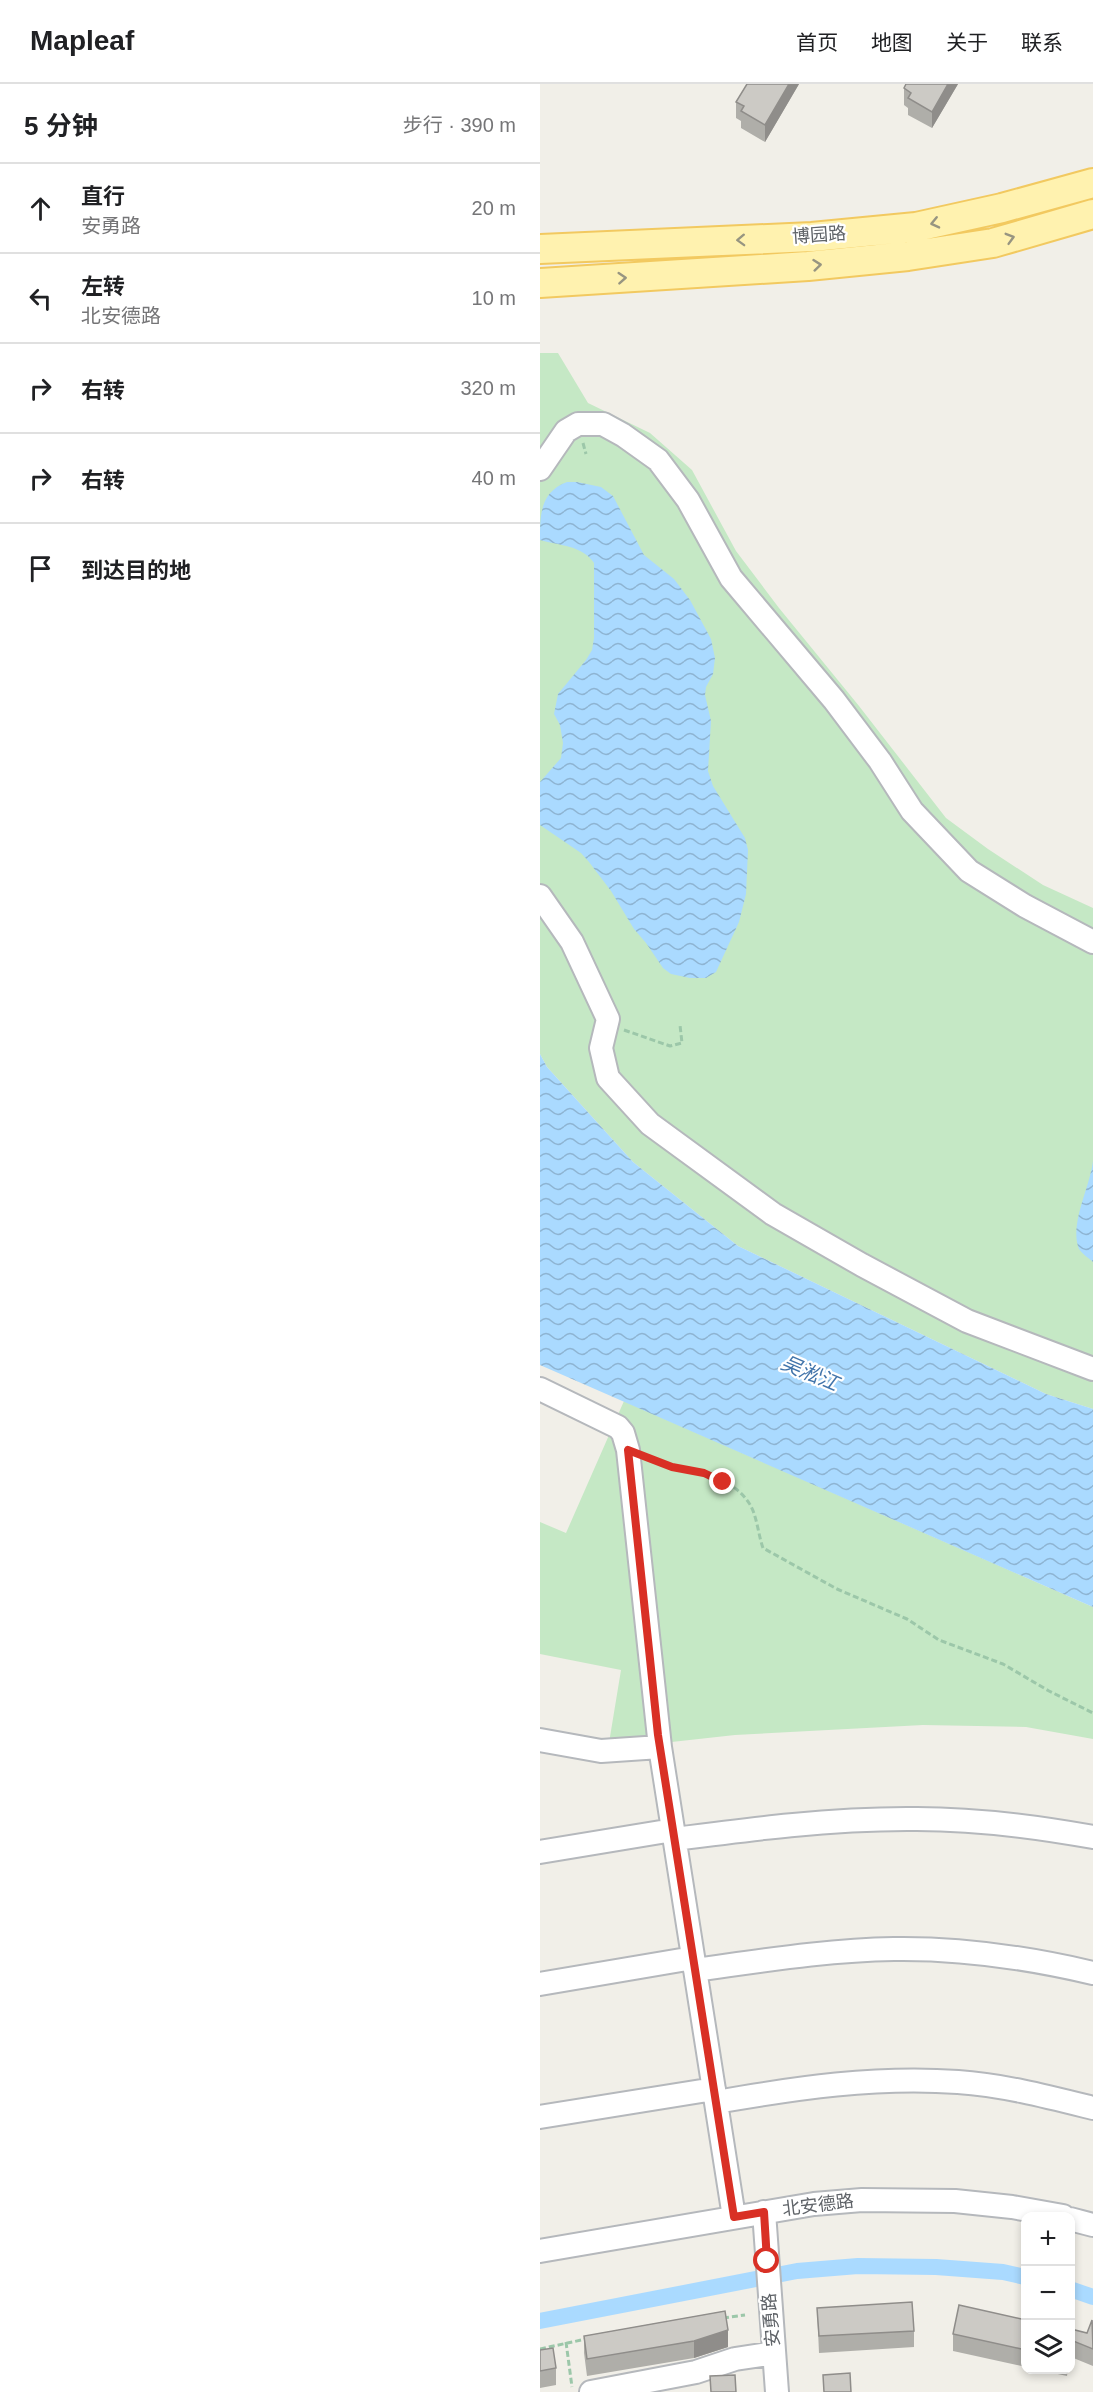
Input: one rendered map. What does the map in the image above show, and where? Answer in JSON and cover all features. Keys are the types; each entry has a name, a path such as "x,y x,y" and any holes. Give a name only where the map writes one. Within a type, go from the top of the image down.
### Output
{"main road":[{"name":"博园路","path":"552,248 812,237 916,227 1002,208 1093,183"},
{"name":"博园路","path":"552,282 808,266 908,256 993,243 1093,214"}],"street":[{"path":"540,470 566,430 578,424 603,424 658,460 688,500 731,578 834,700 880,761 912,811 969,871 1025,906 1093,942"},
{"path":"540,896 572,942 608,1020 601,1048 608,1078 650,1124 773,1214 862,1265 967,1321 1093,1369"},
{"path":"540,1389 618,1427 628,1450 660,1747 734,2217"},
{"path":"540,1740 601,1751 660,1747"},
{"path":"540,1852 674,1835 832,1821 908,1819 979,1822 1093,1837"},
{"path":"540,1984 694,1964 897,1949 1016,1959 1093,1973"},
{"path":"540,2117 715,2095 831,2084 923,2080 960,2082 1093,2108"},
{"name":"北安德路","path":"540,2251 814,2204 906,2199 955,2200 1038,2212"},
{"name":"安勇路","path":"764,2212 777,2392"},
{"path":"1075,2219 1093,2225"},
{"path":"591,2392 678,2383 696,2372 735,2359 774,2353"}],"path":[{"path":"608,1020 629,1033 670,1046 682,1043 680,1026"},
{"path":"628,1450 672,1467 704,1473 742,1495 750,1504 763,1548 777,1557 837,1589 907,1618 939,1640 1004,1664 1049,1691 1093,1713"},
{"path":"723,2318 746,2315"},
{"path":"540,2349 589,2338"},
{"path":"566,2342 573,2392"}],"green space":[{"path":"540,353 558,353 588,403 650,433 692,470 736,551 946,818 1043,885 1093,908 1093,1409 1046,1394 738,1246 633,1162 547,1067 540,1054"},
{"path":"624,1401 1093,1607 1093,1739 1026,1727 923,1725 735,1735 608,1749 621,1670 540,1654 540,1522 566,1533"}],"water":[{"path":"567,482 601,487 613,496 644,555 674,579 690,600 711,639 715,658 713,674 706,687 705,695 711,721 708,771 713,786 745,838 748,850 746,894 739,922 716,972 706,978 690,978 671,974 663,968 589,862 581,853 540,825 540,782 561,758 563,743 560,725 554,714 558,694 586,660 592,650 594,638 594,563 577,549 540,540 543,505 551,492"},
{"name":"吴淞江","path":"540,1054 547,1067 633,1162 738,1246 1046,1394 1093,1409 1093,1607 540,1365"},
{"path":"1093,1161 1093,1262 1079,1249 1077,1229"}],"building":[{"path":"747,84 789,84 765,125 741,111 744,106 736,102"},
{"path":"906,84 948,84 932,112 908,98 911,93 904,88"},
{"path":"912,2302 914,2331 819,2336 817,2308"},
{"path":"959,2305 1021,2319 1021,2349 953,2334"},
{"path":"725,2311 728,2330 694,2341 587,2359 584,2336"},
{"path":"1092,2320 1093,2349 1075,2342 1075,2330 1087,2333"},
{"path":"553,2348 556,2368 540,2371 540,2350"},
{"path":"850,2373 851,2392 824,2392 823,2375"},
{"path":"735,2375 736,2392 711,2392 710,2376"}],"waterway":[{"path":"540,2321 797,2271 858,2266 936,2267 1003,2272 1021,2276"},
{"path":"1075,2291 1093,2297"}],"route":[{"path":"723,1482 704,1473 672,1467 628,1450 658,1735 734,2217 764,2212 767,2261"}]}
